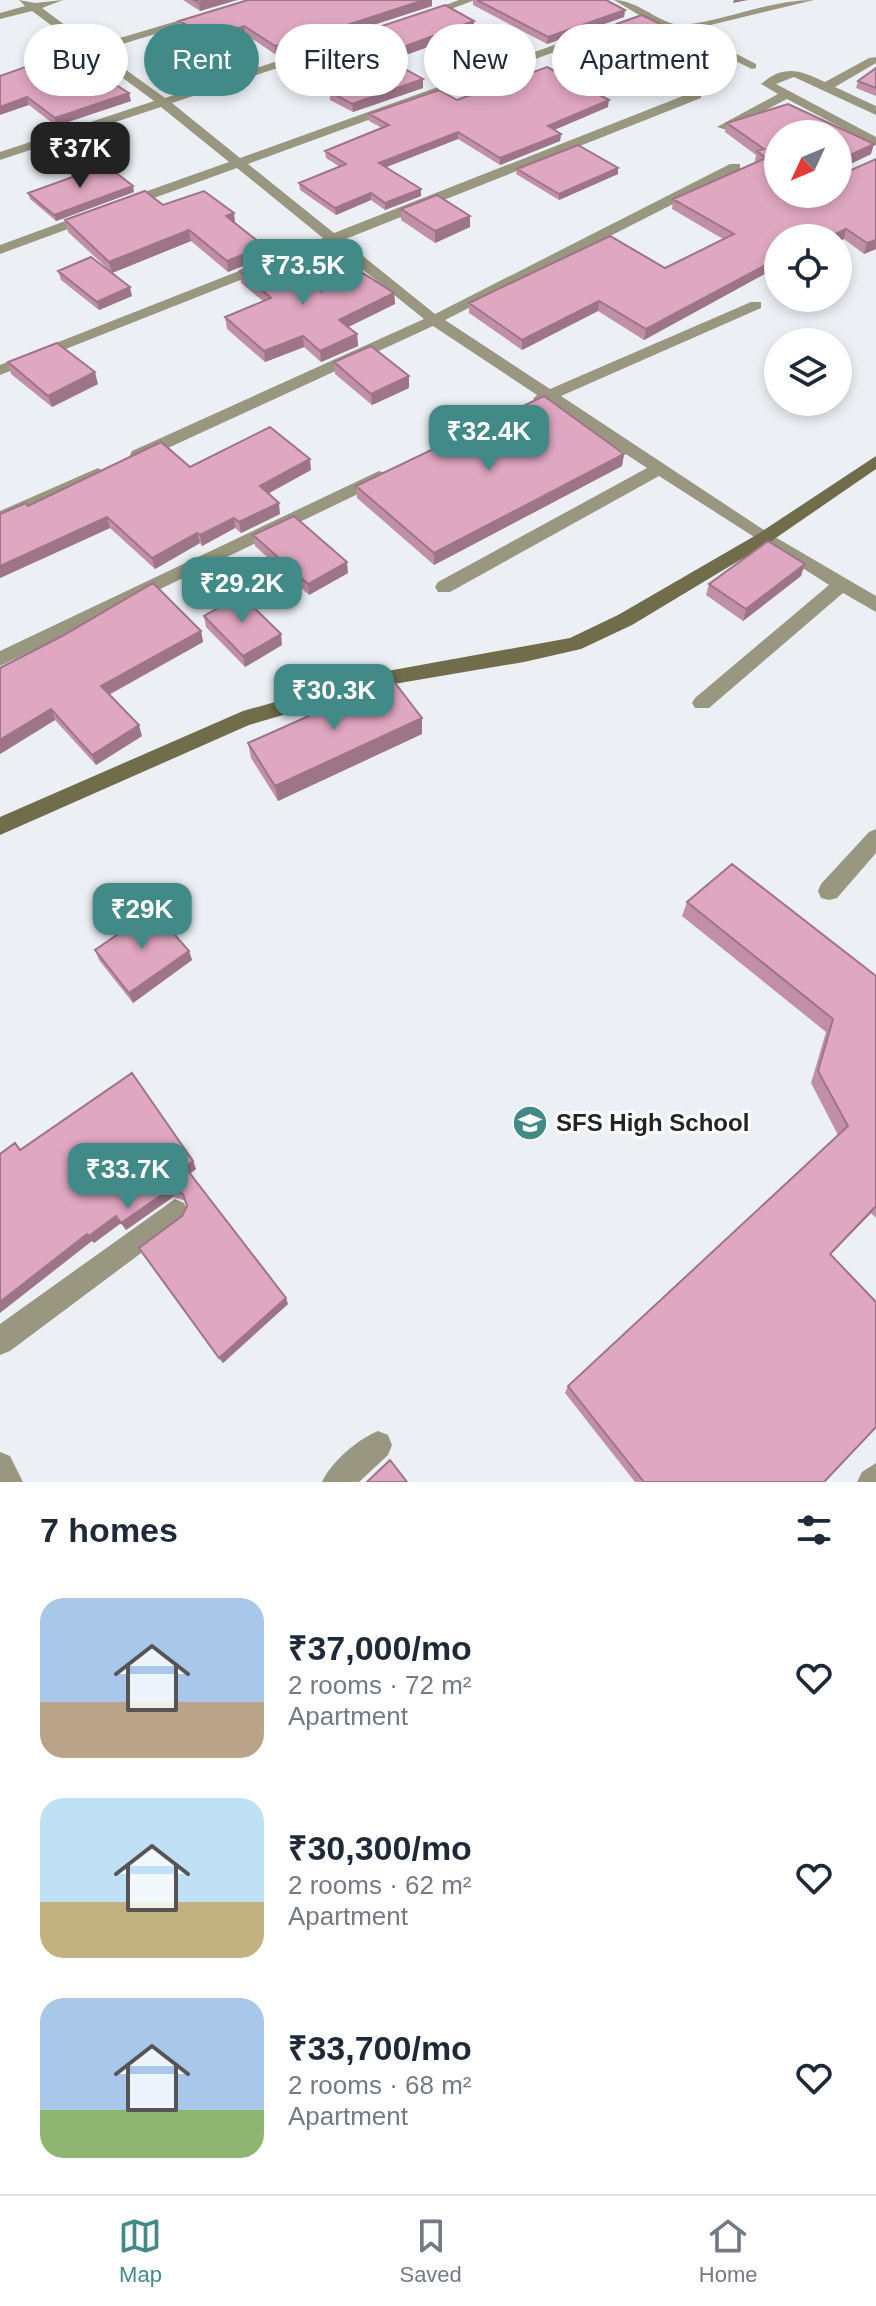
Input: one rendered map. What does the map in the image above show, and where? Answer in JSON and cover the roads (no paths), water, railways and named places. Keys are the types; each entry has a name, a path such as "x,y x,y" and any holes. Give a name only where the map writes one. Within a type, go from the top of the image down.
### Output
{"street":[{"path":"0,16 29,3 58,0"},
{"path":"128,39 260,0"},
{"path":"412,20 470,0"},
{"path":"619,0 668,24"},
{"path":"701,24 809,0"},
{"path":"29,3 57,24"},
{"path":"624,24 648,15"},
{"path":"118,206 552,49"},
{"path":"737,58 752,66"},
{"path":"826,87 873,60"},
{"path":"0,156 275,66"},
{"path":"876,111 804,75 786,73 767,84 784,96 876,142"},
{"path":"128,77 434,320 764,538 874,601"},
{"path":"0,370 694,96"},
{"path":"723,127 784,96"},
{"path":"0,518 434,320 735,167"},
{"path":"0,250 103,211"},
{"path":"519,410 756,305"},
{"path":"0,826 243,719 382,679 574,644 625,620 764,538 876,461"},
{"path":"444,587 659,469"},
{"path":"0,659 389,472"},
{"path":"702,703 842,584"},
{"path":"829,891 876,838"},
{"path":"0,1341 175,1212"},
{"path":"337,1482 378,1445"},
{"path":"0,1466 8,1482"}],"place":[{"name":"SFS High School","path":"530,1123"}]}
